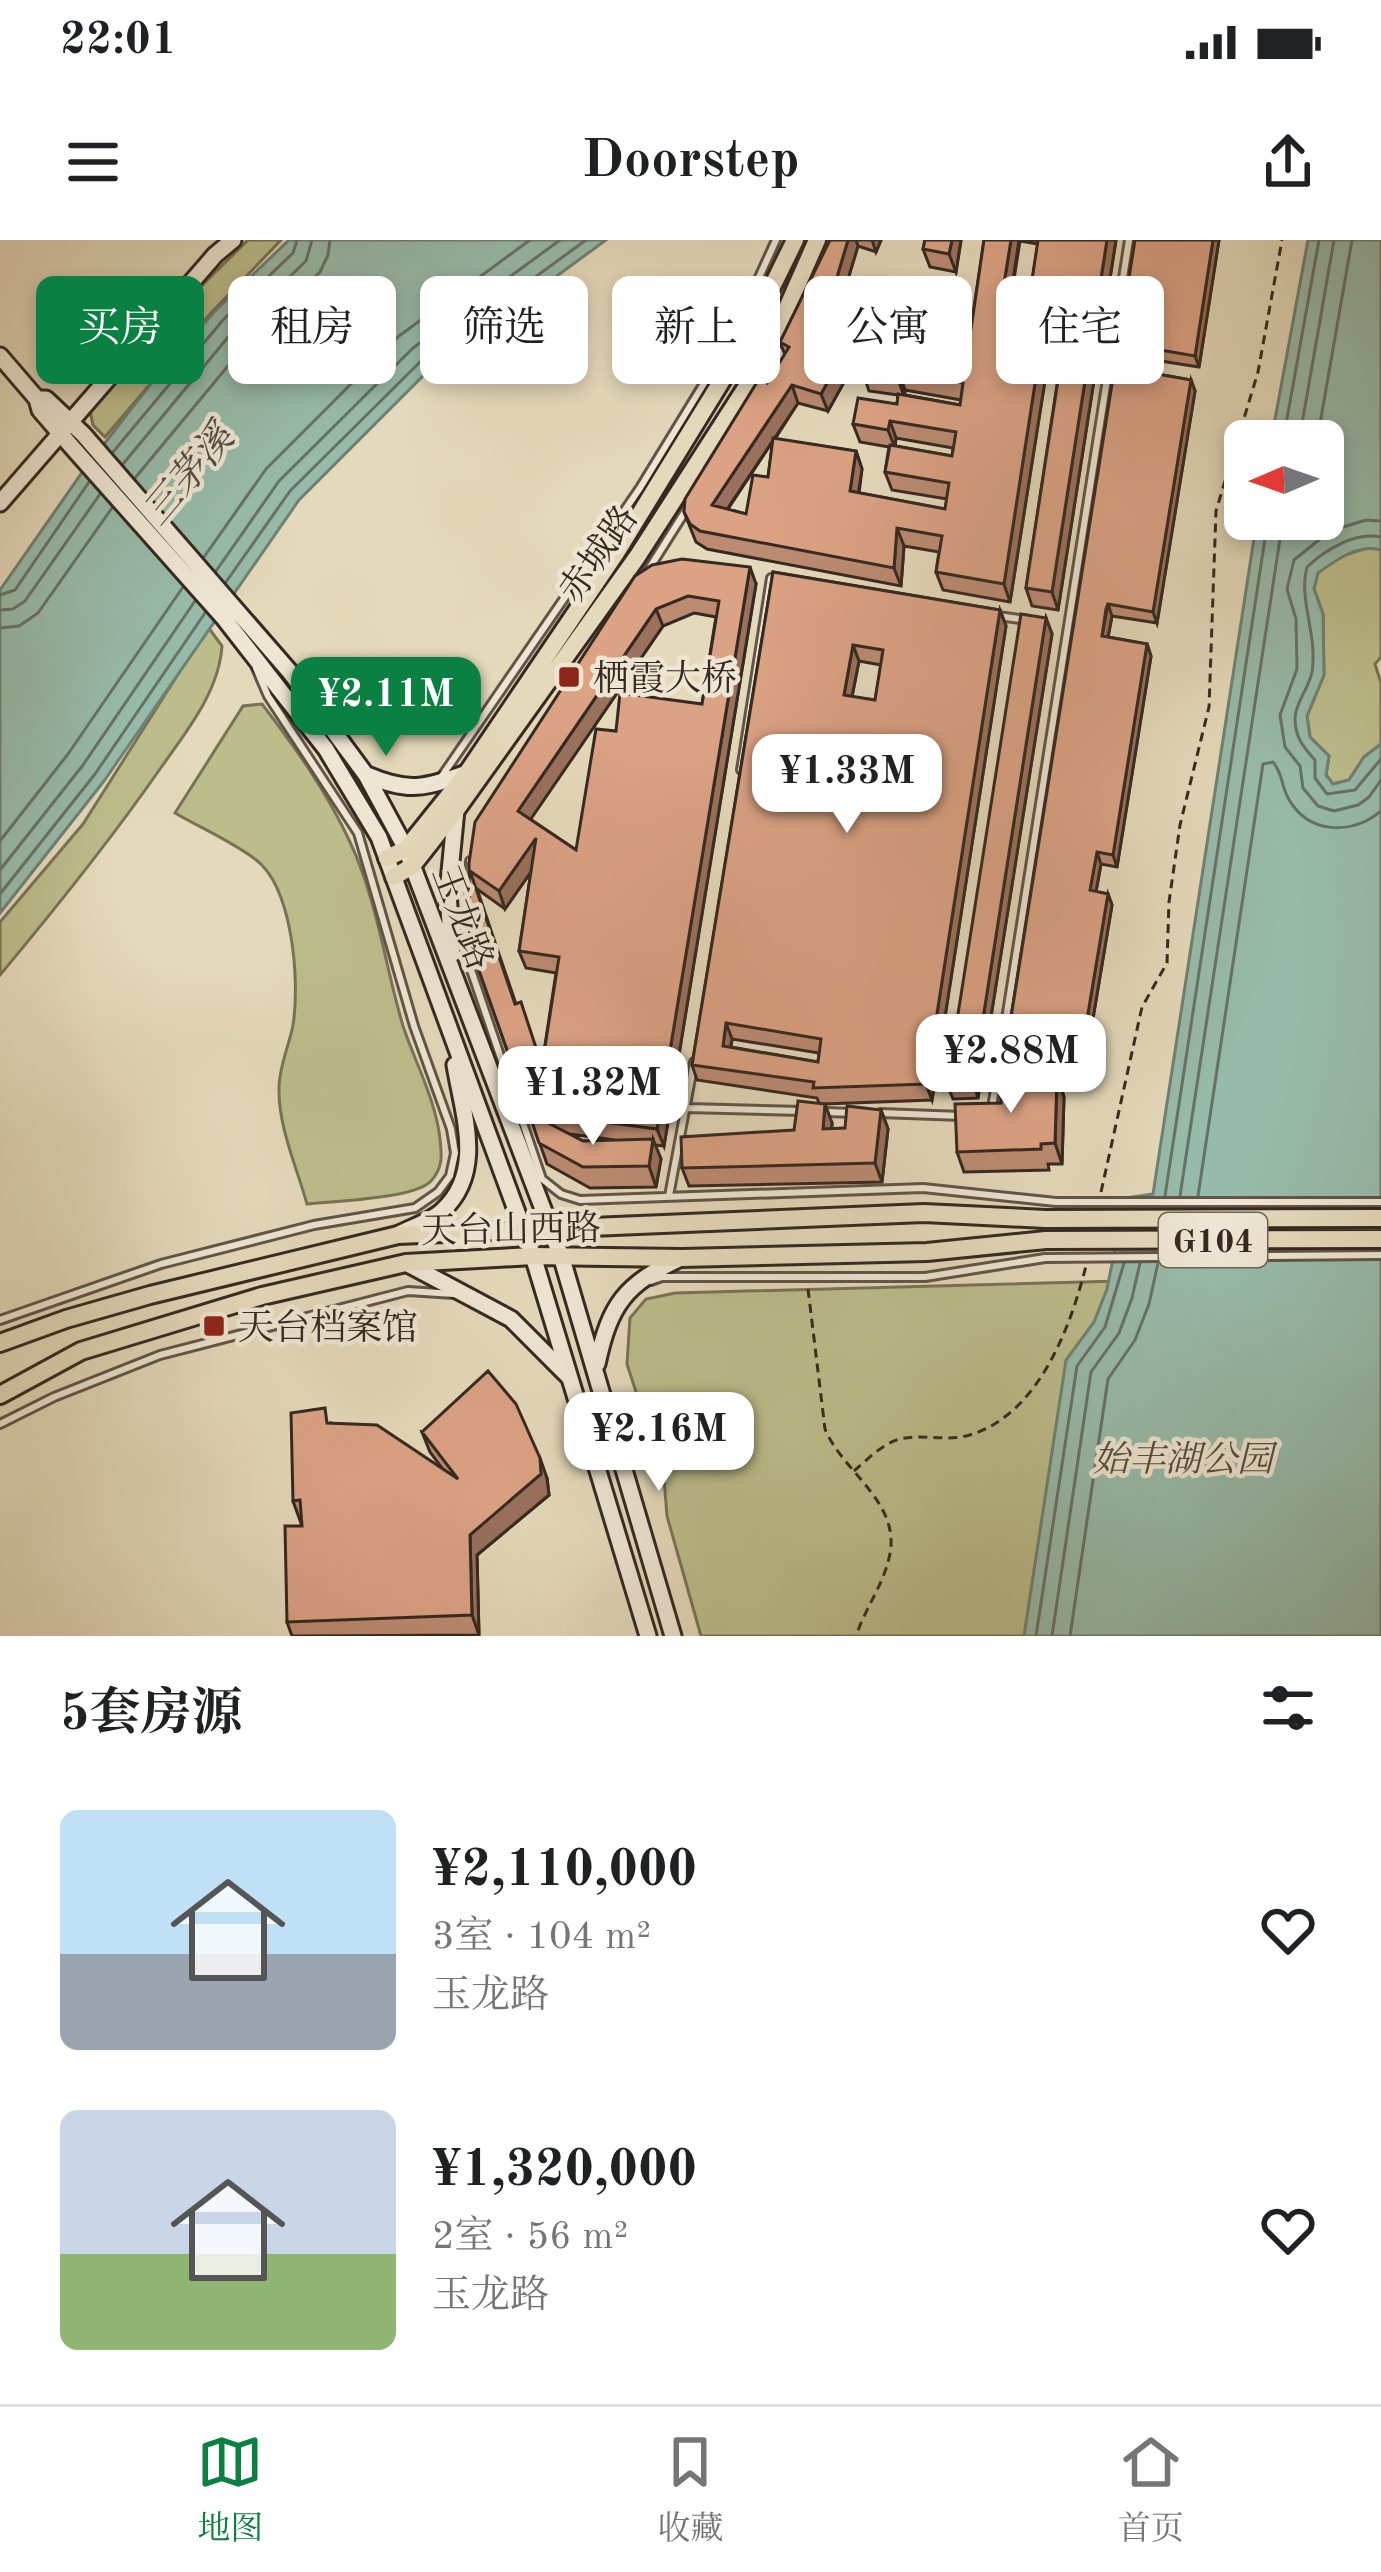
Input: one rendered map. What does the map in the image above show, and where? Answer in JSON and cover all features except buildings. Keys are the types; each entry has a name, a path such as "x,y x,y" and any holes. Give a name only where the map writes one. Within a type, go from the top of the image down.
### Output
{"main road":[{"path":"0,503 71,435 215,255 233,240"},
{"name":"赤城路","path":"394,878 743,346 795,240"},
{"name":"赤城路","path":"387,858 409,858 456,810 646,558 765,358 817,240"},
{"path":"0,356 37,399 46,399 71,435 227,609"},
{"name":"玉龙路","path":"227,609 247,649 326,749 379,837 532,1256 648,1636"},
{"name":"玉龙路","path":"227,609 290,672 366,775 409,858 562,1258 674,1636"},
{"path":"366,775 399,789 467,772"},
{"path":"453,969 448,892 456,810"},
{"path":"398,1235 440,1214 460,1189 469,1161 446,1021"},
{"name":"天台山西路","path":"0,1343 149,1295 398,1235 924,1213 1046,1219 1381,1218"},
{"name":"G104","path":"1045,1249 1381,1239"},
{"name":"天台山西路","path":"0,1395 80,1351 262,1296 406,1263 532,1256 682,1258 1045,1249"},
{"path":"596,1366 615,1303 630,1288 682,1258"},
{"path":"406,1263 511,1319 573,1382"}],"lane":[{"path":"437,783 607,552 730,341 776,240"},
{"path":"991,1116 1129,240"},
{"path":"752,404 786,344"},
{"path":"643,579 646,558 692,501"},
{"path":"607,552 673,563"},
{"path":"738,786 771,578"},
{"path":"998,616 1044,623"},
{"path":"0,1320 161,1264 314,1226 415,1208 438,1192 450,1176 455,1153 452,1129 414,1026 358,833 268,696 247,649"},
{"path":"473,842 468,880 469,964 542,1180 561,1194 580,1200 923,1188 1056,1202 1381,1202"},
{"path":"669,1197 694,1062"},
{"path":"687,1108 967,1116"},
{"path":"630,1288 662,1277 925,1277 1045,1249 1381,1255"},
{"path":"0,1424 54,1396 160,1355 271,1324 407,1291 469,1295"}],"path":[{"path":"1101,1192 1142,1007 1167,963 1169,902 1180,825 1209,707 1216,511 1258,372 1282,240"},
{"path":"854,1471 900,1438 972,1435 998,1422 1029,1390 1069,1328 1090,1250"},
{"path":"806,1277 825,1429 888,1518 892,1534 889,1560 856,1636"}],"green space":[{"path":"248,240 281,240 246,276 228,276 228,295 204,321 204,283"},
{"path":"109,384 150,384 105,437 93,425 89,406"},
{"path":"1373,546 1381,550 1381,657 1375,664 1381,683 1381,744 1364,757 1349,780 1333,784 1326,775 1329,756 1310,737 1307,716 1324,675 1323,614 1314,589 1318,572 1342,556"},
{"path":"208,627 222,646 215,679 200,711 102,848 0,975 0,922 83,824"},
{"path":"262,704 298,753 350,842 367,886 403,1026 430,1096 441,1161 431,1181 408,1192 307,1204 280,1102 281,1072 295,1006 286,912 268,872 255,859 175,813 243,706"},
{"name":"始丰湖公园","path":"1381,1274 1381,1636 701,1636 667,1516 664,1479 627,1364 630,1318 646,1299 675,1293"}],"water":[{"name":"三茅溪","path":"289,240 606,240 557,276 420,276 420,379 299,500 104,781 0,913 0,590 81,474 150,384 204,384 204,323 228,299 228,384 396,384 396,276 251,276"},
{"path":"1308,240 1381,240 1381,550 1356,551 1318,573 1314,589 1323,614 1324,675 1307,716 1310,737 1329,756 1326,775 1333,784 1349,780 1364,757 1381,744 1381,1636 1024,1636 1066,1360 1094,1322 1107,1289 1125,1198 1153,1194 1254,540 1344,540 1344,420 1275,420"}],"place":[{"name":"栖霞大桥","path":"569,677"},
{"name":"天台档案馆","path":"214,1326"}]}
